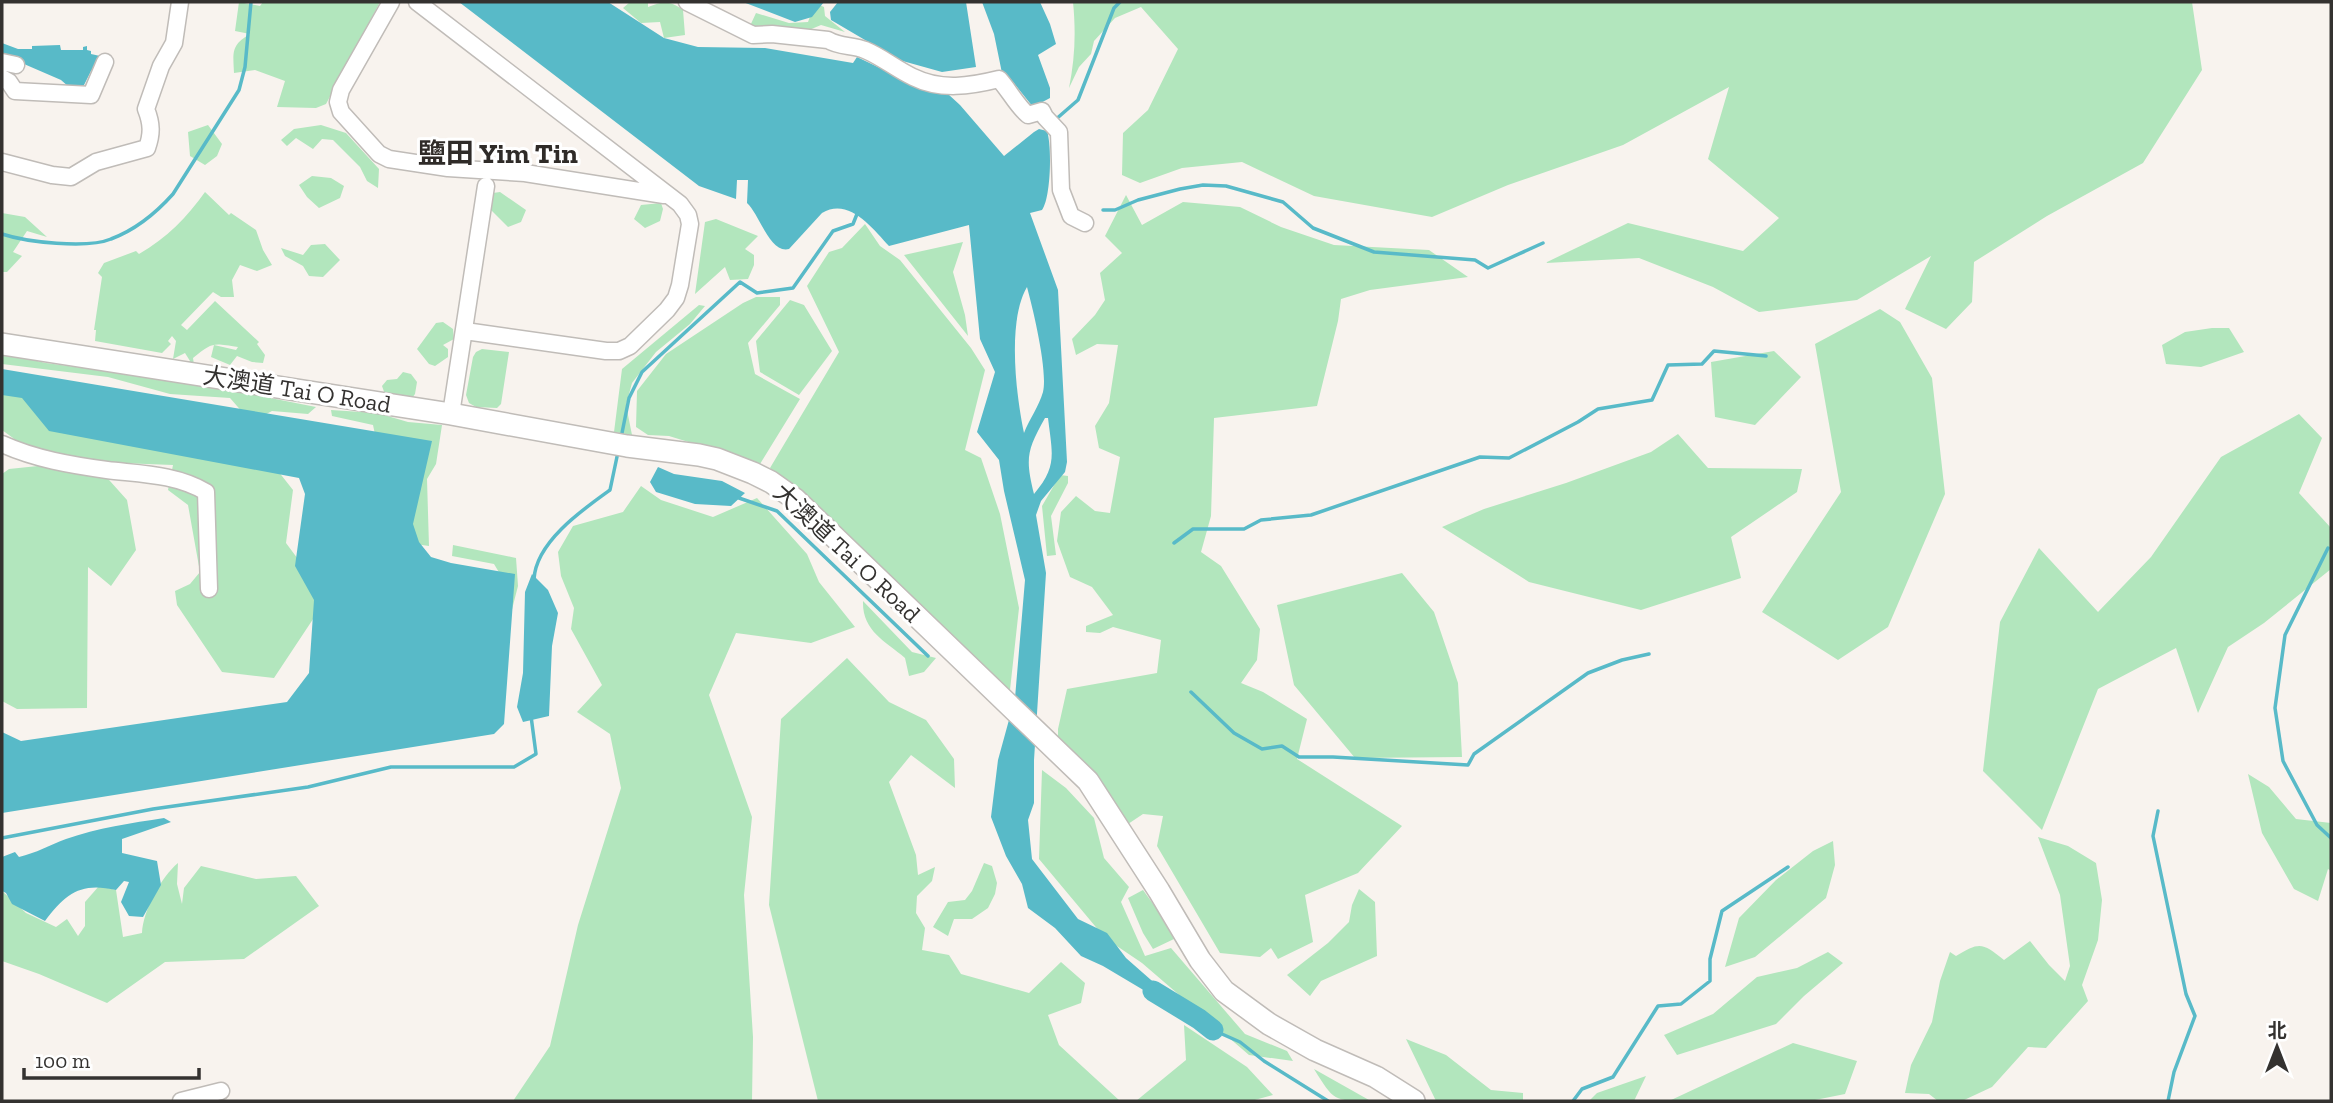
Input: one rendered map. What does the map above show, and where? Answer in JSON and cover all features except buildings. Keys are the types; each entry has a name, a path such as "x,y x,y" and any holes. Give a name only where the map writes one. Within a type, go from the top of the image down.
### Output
{"main road":[{"name":"大澳道 Tai O Road","path":"2,344 451,414 619,445 717,459 771,482 795,499 1088,781 1200,960 1224,991 1269,1024 1315,1050 1376,1077 1414,1101"}],"street":[{"path":"2,162 71,177 96,162 147,148 151,136 151,121 146,109 174,43 180,2"},
{"path":"391,2 341,90 338,102 341,113 379,154 395,160 448,168 509,171 670,197"},
{"path":"417,2 684,208 689,220 678,292 667,310 630,346 619,351 606,351 465,331"},
{"path":"687,2 753,35 772,34 828,40 834,44 861,48 914,78 935,85 969,87 999,79 1014,95 1023,113 1028,116 1042,111 1059,132 1061,190 1071,216 1085,223"},
{"path":"2,78 9,82 15,91 91,95 105,62"},
{"path":"607,185 618,179 621,171 612,151"},
{"path":"451,414 486,186"},
{"path":"2,444 69,464 168,477 192,484 206,492 209,589"},
{"path":"181,1101 221,1091"}],"green space":[{"path":"239,2 260,6 263,2 380,2 326,104 316,108 277,107 285,81 255,70 234,73 234,50 239,42 250,34 235,31"},
{"path":"630,2 648,2 648,7 666,2 674,4 683,10 685,35 664,38 660,22 641,23 623,8"},
{"path":"1073,2 2192,2 2202,70 2143,163 2047,216 1974,262 1972,302 1946,329 1905,309 1931,256 1857,300 1759,312 1713,287 1639,258 1545,263 1628,223 1743,251 1779,218 1708,159 1729,87 1623,145 1508,185 1432,217 1314,196 1242,162 1182,168 1140,183 1122,175 1123,133 1148,110 1178,49 1141,7 1115,18 1094,41 1091,54 1079,67 1069,88 1074,45"},
{"path":"815,3 824,7 825,16 845,32 821,25 802,33 750,26 756,13 789,23 808,22"},
{"path":"208,125 222,144 217,156 205,165 190,156 188,132"},
{"path":"321,125 346,133 379,169 378,188 367,181 360,167 333,140 322,139 313,149 296,138 287,146 281,140 294,129"},
{"path":"312,176 331,178 344,186 340,198 319,208 299,185"},
{"path":"205,192 229,215 231,213 256,230 272,265 257,271 240,265 232,280 234,297 221,297 213,292 181,325 187,330 215,301 259,342 257,344 265,355 263,363 237,356 230,365 211,357 213,345 193,358 194,365 181,369 190,361 185,353 173,359 176,341 172,336 168,341 171,344 162,353 95,341 94,330 102,277 98,273 104,263 136,251 139,254 149,248 191,210","holes":["214,345 238,347 236,350"]},
{"path":"500,192 526,210 521,222 508,227 489,208 493,193"},
{"path":"1126,195 1142,225 1183,202 1240,207 1281,227 1334,245 1429,250 1468,277 1370,290 1341,299 1317,406 1214,418 1211,516 1201,552 1221,566 1260,629 1257,660 1241,683 1263,692 1307,719 1297,759 1402,826 1358,873 1305,895 1313,942 1278,959 1271,948 1260,957 1220,953 1157,846 1163,816 1143,814 1122,828 1058,744 1058,729 1067,689 1157,673 1161,640 1113,627 1100,633 1086,632 1086,626 1113,615 1092,587 1070,577 1057,541 1061,512 1076,496 1095,511 1110,513 1120,457 1099,448 1095,426 1109,403 1118,345 1097,344 1076,355 1072,339 1105,300 1100,273 1122,253 1105,236"},
{"path":"661,203 663,209 660,221 645,228 634,219 641,205"},
{"path":"2,213 25,217 47,237 27,231 13,252 22,256 7,272 2,272"},
{"path":"716,219 758,236 745,249 754,255 754,265 748,279 730,280 725,267 695,294 705,222"},
{"path":"865,224 880,246 900,260 971,348 985,370 965,450 981,458 1000,514 1019,608 1009,699 770,468 839,352 807,286 829,252 842,248"},
{"path":"963,242 953,272 968,336 904,255"},
{"path":"325,244 340,260 323,277 309,276 303,266 285,256 281,248 303,255 311,245"},
{"path":"756,297 780,297 780,305 748,343 755,374 800,399 760,464 669,436 648,435 636,427 637,391 666,354"},
{"path":"790,300 804,305 832,351 799,395 760,372 756,341"},
{"path":"699,305 705,306 690,324 656,352 632,383 626,405 632,435 614,432 622,369"},
{"path":"1880,309 1900,322 1932,378 1945,494 1888,627 1838,660 1762,612 1841,492 1815,344"},
{"path":"443,322 453,329 454,339 443,345 448,349 448,357 435,366 429,364 417,349 436,323"},
{"path":"2229,328 2244,352 2201,367 2166,364 2162,345 2185,332"},
{"path":"482,349 509,352 501,404 497,408 476,407 469,403 466,395 473,357"},
{"path":"1774,351 1801,377 1755,425 1715,417 1711,362"},
{"path":"2,353 46,363 195,383 316,407 308,414 272,411 251,422 230,398 170,394 108,377 2,364"},
{"path":"403,372 411,374 417,382 415,394 407,405 387,400 382,386 387,380 397,379"},
{"path":"2,386 267,457 293,490 286,543 327,598 274,678 222,672 177,605 175,591 190,584 200,572 188,505 168,490 173,465 93,462 127,500 136,550 111,586 88,567 87,708 17,709 2,701 2,474 9,469 38,466 13,438 2,430"},
{"path":"331,410 377,413 408,422 442,425 436,464 427,479 429,546 415,544 373,425 332,416"},
{"path":"2299,414 2322,438 2299,493 2331,528 2331,569 2264,623 2228,647 2198,713 2176,648 2098,689 2042,830 1983,771 2000,622 2039,548 2098,612 2151,557 2221,457"},
{"path":"1678,434 1708,468 1802,469 1797,492 1731,537 1741,578 1641,610 1529,582 1442,527 1484,509 1651,452"},
{"path":"1060,475 1068,476 1068,483 1051,516 1056,555 1047,556 1042,506"},
{"path":"641,486 661,500 713,517 757,498 807,554 819,582 855,627 811,643 736,633 709,695 752,817 744,895 753,1037 752,1101 513,1101 550,1046 578,925 621,788 610,734 577,712 602,685 571,629 574,608 561,576 558,552 573,526 623,512"},
{"path":"453,545 516,558 518,586 509,621 506,584 494,564 452,556"},
{"path":"1402,573 1434,612 1458,683 1462,757 1355,758 1294,685 1277,605"},
{"path":"863,601 912,652 936,658 924,672 909,676 905,658 876,634 866,620"},
{"path":"847,658 889,702 926,720 954,759 955,788 911,755 889,782 916,855 918,875 935,867 932,881 917,896 916,913 925,928 922,950 949,955 961,974 1029,993 1061,962 1085,983 1081,1003 1048,1015 1059,1045 1120,1101 818,1101 769,905 781,719"},
{"path":"1042,770 1066,788 1094,818 1104,858 1129,887 1121,902 1145,956 1171,948 1245,1034 1287,1051 1293,1061 1249,1055 1142,963 1105,938 1039,859"},
{"path":"2248,774 2269,787 2296,819 2331,823 2331,871 2328,869 2318,901 2294,889 2262,833"},
{"path":"2038,837 2068,846 2096,863 2102,900 2098,940 2082,985 2088,1001 2046,1048 2028,1047 1992,1087 1962,1101 1938,1101 1929,1094 1905,1093 1911,1065 1932,1022 1940,981 1950,952 1956,956 1981,946 2004,960 2030,941 2065,981 2070,966 2060,895"},
{"path":"1833,841 1835,865 1826,898 1755,957 1725,967 1739,918 1776,880 1813,851"},
{"path":"178,863 177,884 182,904 184,888 201,866 256,879 296,876 319,906 244,959 165,962 107,1003 2,961 2,891 26,913 56,927 67,919 78,936 85,926 85,902 99,886 116,890 123,937 142,933 154,895"},
{"path":"984,863 992,866 997,883 988,908 972,919 954,919 948,936 933,927 948,902 965,900 972,891"},
{"path":"1359,889 1375,902 1377,956 1321,981 1310,996 1287,975 1328,943 1349,922"},
{"path":"1143,890 1174,939 1153,949 1128,898"},
{"path":"1828,952 1843,963 1776,1024 1677,1055 1664,1035 1713,1014 1757,977 1797,968"},
{"path":"1184,1025 1247,1067 1273,1095 1251,1101 1136,1101 1186,1060"},
{"path":"1406,1039 1446,1055 1491,1090 1523,1093 1523,1101 1436,1101"},
{"path":"1793,1043 1857,1061 1845,1094 1810,1101 1669,1101"},
{"path":"1314,1069 1371,1101 1336,1097"},
{"path":"1646,1076 1634,1101 1589,1101 1597,1093"}],"water":[{"path":"459,2 608,2 664,38 698,47 765,48 853,63 857,57 905,80 948,94 1004,156 1039,129 1047,131 1050,159 1047,195 1042,210 1030,213 1058,290 1067,462 1065,472 1041,501 1036,515 1046,573 1034,760 1034,803 1028,820 1032,859 1078,919 1107,933 1126,958 1159,987 1183,1003 1172,1007 1081,956 1055,928 1028,908 1022,884 1006,856 991,817 998,760 1015,698 1025,580 999,460 977,432 995,372 980,339 969,225 889,246 859,217 841,209 832,209 822,213 789,249 782,249 771,240 747,203 748,180 737,180 736,199 699,186","holes":["1027,287 1039,340 1044,382 1043,392 1024,433 1016,379 1015,338 1021,301","1045,418 1048,418 1052,459 1047,475 1034,494 1029,471 1029,454"]},
{"path":"743,2 824,2 812,17 795,22"},
{"path":"838,2 966,2 976,67 942,72 899,60 831,20 830,12"},
{"path":"982,2 1040,2 1056,44 1038,55 1050,88 1050,98 1033,107 1002,73 994,34"},
{"path":"2,43 18,49 60,45 61,50 83,50 83,47 87,46 91,54 100,56 101,60 84,85 79,88 69,87 61,80 2,58"},
{"path":"2,369 432,441 413,524 419,542 431,557 515,574 504,724 494,734 2,813 2,732 21,741 287,702 309,673 314,600 295,566 305,494 299,478 49,431 22,398 2,395"},
{"path":"658,467 674,474 722,481 745,493 731,506 695,504 656,492 650,482"},
{"path":"532,574 548,590 558,613 552,646 549,716 523,722 517,707 523,673 525,592"},
{"path":"164,818 171,822 122,839 122,853 157,861 161,885 143,917 129,916 121,902 129,882 124,881 116,890 93,888 75,892 60,903 45,921 12,904 2,891 2,857 15,852 19,857 90,832"}],"waterway":[{"path":"2,234 56,243 100,242 128,231 160,208 173,194 239,90 245,67 251,2"},
{"path":"1055,120 1078,100 1114,8 1120,2"},
{"path":"1103,210 1115,210 1138,200 1180,189 1203,185 1226,186 1283,202 1313,228 1374,252 1475,260 1488,268 1543,243"},
{"path":"621,438 629,398 642,372 740,282 757,293 793,288 833,231 853,224 857,214"},
{"path":"1174,543 1193,529 1244,529 1261,520 1311,515 1480,457 1509,458 1598,409 1652,400 1668,365 1702,364 1714,351 1766,356"},
{"path":"534,579 543,552 562,528 610,490 618,452"},
{"path":"739,498 777,511 928,656"},
{"path":"2328,548 2285,635 2275,708 2283,761 2317,825 2331,838"},
{"path":"1191,692 1234,733 1262,749 1282,746 1299,757 1468,765 1474,754 1588,673 1622,660 1649,654"},
{"path":"2,838 153,809 308,787 391,767 514,767 536,754 531,716"},
{"path":"2158,811 2153,836 2186,994 2195,1016 2174,1072 2168,1101"},
{"path":"1573,1101 1582,1089 1613,1077 1658,1006 1681,1004 1710,981 1710,959 1722,911 1788,867"},
{"path":"1153,991 1213,1030"},
{"path":"1213,1030 1240,1042 1264,1061 1328,1101"}],"district":[{"name":"鹽田 Yim Tin","path":"498,153"}]}
